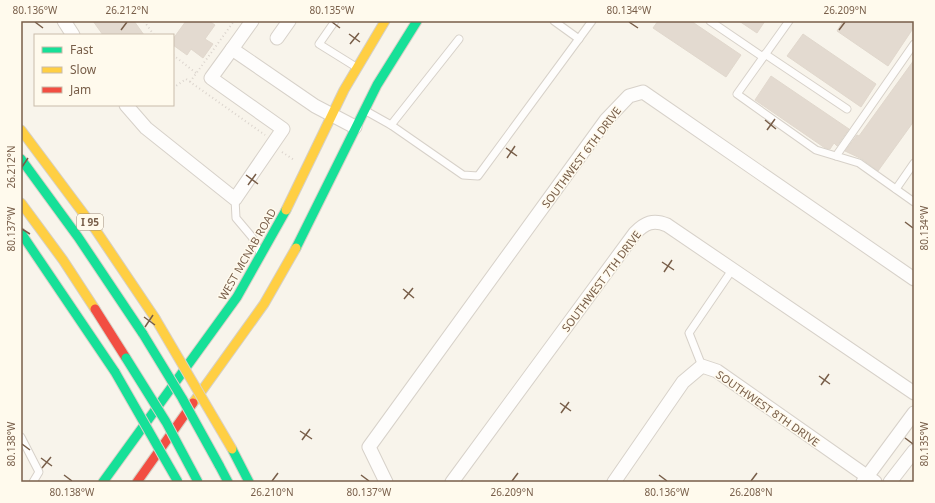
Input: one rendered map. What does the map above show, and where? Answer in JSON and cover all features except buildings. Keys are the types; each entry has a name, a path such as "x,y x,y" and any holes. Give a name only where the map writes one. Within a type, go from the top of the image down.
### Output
{"main road":[{"path":"137,482 264,304 303,236 364,109 387,68 417,21"},
{"name":"WEST MCNAB ROAD","path":"103,482 214,330 261,258 288,206 331,115 381,22"},
{"name":"I 95","path":"21,130 95,229 155,318 232,449 249,482"},
{"path":"21,159 78,237 143,334 186,405 228,482"},
{"path":"21,203 63,260 126,358 166,422 198,482"},
{"path":"21,233 51,275 115,372 178,482"}],"street":[{"path":"64,21 72,34"},
{"path":"127,106 146,128 235,199 283,129 211,78 252,21"},
{"path":"277,38 289,21"},
{"path":"232,49 315,106 355,127"},
{"name":"SOUTHWEST 6TH DRIVE","path":"386,482 369,447 606,120 629,96 643,92 914,279"},
{"name":"SOUTHWEST 7TH DRIVE","path":"452,482 635,233 646,223 660,222 667,225 914,393"},
{"path":"614,482 683,382 702,366"},
{"name":"SOUTHWEST 8TH DRIVE","path":"702,366 717,371 868,480"},
{"path":"868,480 914,413"},
{"path":"890,482 914,451"}],"lane":[{"path":"335,21 319,44 356,68"},
{"path":"554,21 579,39"},
{"path":"364,109 391,125 463,174 478,176 592,21"},
{"path":"710,21 847,110"},
{"path":"788,21 736,94 816,150 859,163 914,202"},
{"path":"391,125 459,39"},
{"path":"836,156 914,44"},
{"path":"896,189 914,163"},
{"path":"235,199 236,218 252,237 261,258"},
{"path":"702,366 689,333 732,270"},
{"path":"21,437 39,472 33,482"}],"path":[{"path":"144,21 153,34"},
{"path":"190,82 234,21"},
{"path":"174,56 196,73"},
{"path":"174,87 186,79 270,139"},
{"path":"280,151 295,160"}],"traffic: fast":[{"path":"296,248 377,85 417,21"},
{"path":"21,159 78,237 143,334"},
{"path":"103,482 237,297 286,210"},
{"path":"21,233 115,372"},
{"path":"143,334 182,398 219,465"},
{"path":"126,358 166,422 198,482"},
{"path":"115,372 178,482"},
{"path":"232,449 249,482"},
{"path":"219,465 228,482"}],"traffic: slow":[{"path":"286,210 344,90 385,21"},
{"path":"21,130 95,229 155,318"},
{"path":"21,203 63,260 95,309"},
{"path":"193,403 264,304 296,248"},
{"path":"155,318 232,449"}],"traffic: jam":[{"path":"95,309 126,358"},
{"path":"137,482 193,403"}]}
